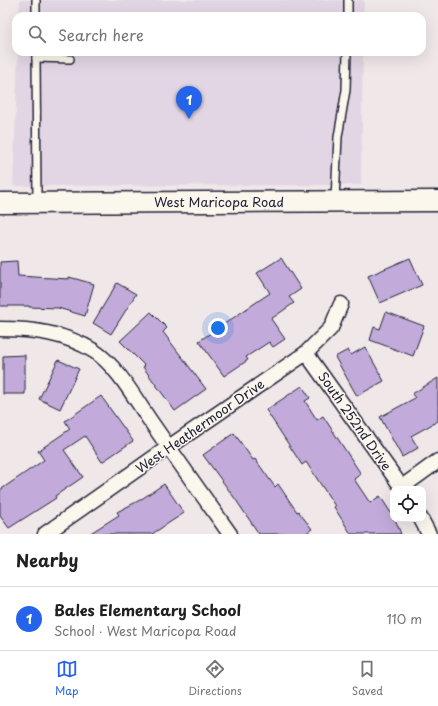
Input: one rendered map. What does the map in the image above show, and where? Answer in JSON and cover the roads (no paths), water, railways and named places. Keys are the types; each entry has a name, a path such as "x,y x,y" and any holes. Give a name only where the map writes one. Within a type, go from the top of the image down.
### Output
{"street":[{"name":"West Maricopa Road","path":"0,203 438,201"},
{"name":"West Heathermoor Drive","path":"45,534 306,353 331,328 340,304"},
{"path":"0,330 36,331 61,336 80,343 95,352 119,376 230,534"},
{"name":"South 252nd Drive","path":"306,353 401,486"},
{"path":"405,486 438,461"},
{"path":"422,522 429,534"}],"lane":[{"path":"36,0 36,12"},
{"path":"348,0 348,12"},
{"path":"36,56 37,203"},
{"path":"47,56 70,58"},
{"path":"334,202 338,137 346,90 347,56"}],"place":[{"name":"Bales Elementary School","path":"189,119"}]}
